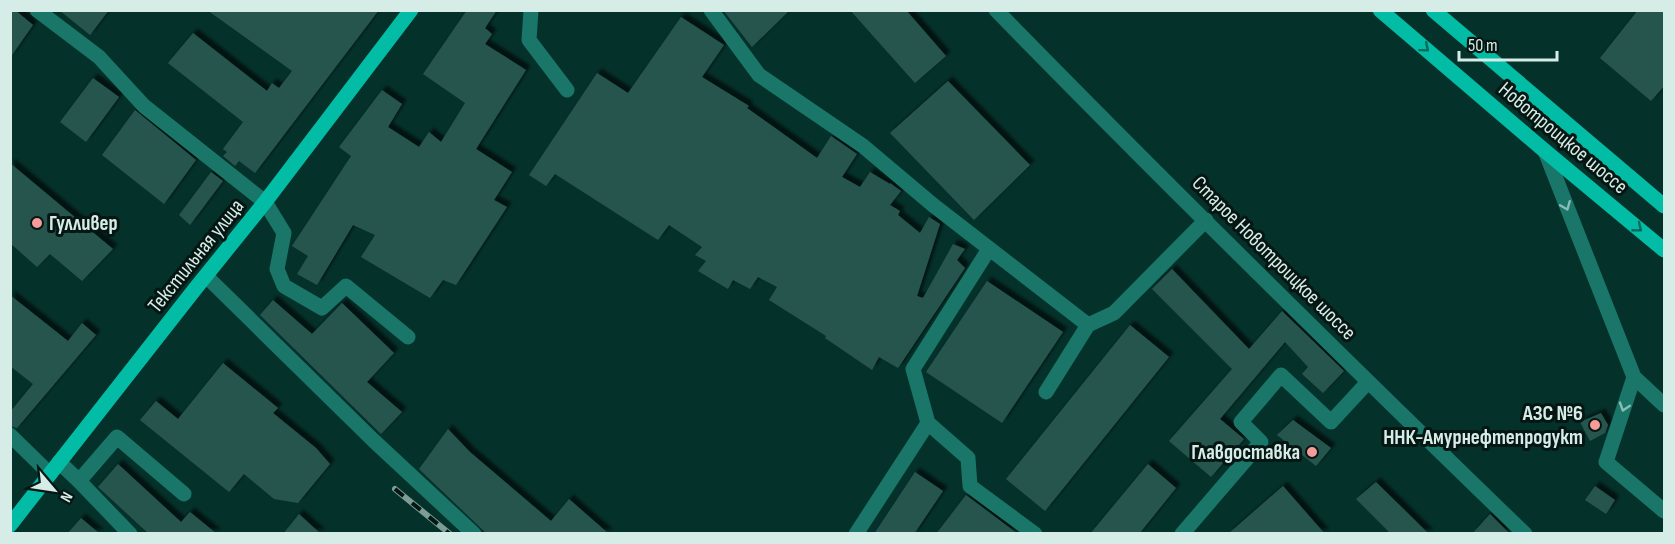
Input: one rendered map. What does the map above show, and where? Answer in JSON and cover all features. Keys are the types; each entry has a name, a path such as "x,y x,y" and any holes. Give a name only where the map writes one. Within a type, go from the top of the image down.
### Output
{"main road":[{"name":"Текстильная улица","path":"10,525 266,202 411,10"},
{"name":"Новотроицкое шоссе","path":"1380,10 1665,250"},
{"name":"Новотроицкое шоссе","path":"1432,10 1665,206"}],"street":[{"path":"37,10 99,57 144,106 266,202 284,233 277,269 284,286 322,308 346,286 408,337"},
{"path":"531,10 529,40 567,90"},
{"path":"711,10 759,75 863,146 933,206 1088,325"},
{"name":"Старое Новотроицкое шоссе","path":"996,10 1368,382 1525,534"},
{"path":"1545,151 1634,377 1665,405"},
{"path":"1046,392 1088,325 1114,314 1206,220"},
{"path":"989,249 913,369 928,423 968,458 970,486 1035,534"},
{"path":"206,276 373,440 474,534"},
{"path":"1182,534 1261,442 1241,422 1281,375 1331,422 1368,382"},
{"path":"1634,377 1606,462 1665,511"},
{"path":"856,534 928,423"},
{"path":"10,435 54,468 79,481 128,532"},
{"path":"79,481 117,437 184,494"}],"building":[{"path":"10,10 15,10 33,25 10,58"},
{"path":"59,10 109,10 90,35"},
{"path":"207,10 379,10 255,173 239,161 235,166 223,156 227,152 223,149 243,122 168,63 193,33 267,91 272,83 279,88 292,71"},
{"path":"467,10 497,10 485,28 492,34 485,44 526,70 476,149 512,172 494,200 507,207 456,285 443,280 430,298 361,257 375,235 353,225 317,285 297,274 308,256 292,246 351,156 339,147 382,90 402,104 388,127 419,147 429,132 441,142 465,103 423,74"},
{"path":"723,10 790,10 752,47"},
{"path":"850,10 906,10 946,56 915,83"},
{"path":"1638,10 1665,10 1665,85 1651,101 1600,58"},
{"path":"681,17 724,45 702,77 749,106 747,108 817,158 831,136 857,154 842,177 860,187 870,172 890,183 901,191 890,205 900,211 898,215 920,233 929,217 940,224 917,296 923,298 953,244 965,249 957,260 965,268 898,368 879,357 872,370 825,338 826,336 769,300 777,287 758,277 750,289 733,280 728,289 698,271 706,261 695,255 702,247 669,225 658,240 555,174 546,186 529,175 597,73 628,93"},
{"path":"93,78 119,97 86,142 60,122"},
{"path":"948,81 1030,165 974,220 890,133"},
{"path":"135,110 196,160 164,204 102,155"},
{"path":"10,163 113,249 82,281 50,254 37,267 10,243"},
{"path":"211,172 223,181 190,225 179,215"},
{"path":"1172,269 1249,349 1282,311 1344,371 1323,393 1302,374 1308,367 1285,342 1220,419 1244,439 1211,477 1169,441 1232,369 1152,289"},
{"path":"987,281 1063,332 1002,423 926,372"},
{"path":"10,295 68,341 82,323 96,335 17,428 10,426 10,412 33,384 10,366"},
{"path":"273,300 312,334 342,303 394,353 367,382 402,412 381,434 260,315"},
{"path":"1130,325 1169,357 1045,511 1006,479"},
{"path":"223,363 278,408 273,413 316,448 330,464 298,503 274,499 244,474 229,492 140,420 156,401 178,419"},
{"path":"1601,413 1608,425 1605,433 1590,441 1580,422"},
{"path":"1293,420 1331,448 1316,466 1277,435"},
{"path":"448,429 470,452 551,521 569,499 609,534 487,534 419,469"},
{"path":"118,464 181,522 190,512 217,534 149,534 98,487"},
{"path":"1148,464 1176,488 1139,534 1090,534"},
{"path":"915,472 943,491 914,534 874,534"},
{"path":"1376,482 1429,534 1391,534 1356,499"},
{"path":"1283,486 1325,534 1228,534"},
{"path":"1595,486 1615,500 1606,514 1585,500"},
{"path":"966,495 1018,534 936,534"},
{"path":"299,514 321,534 283,534"},
{"path":"1490,514 1510,534 1472,534"},
{"path":"81,518 100,534 67,534"}],"railway":[{"path":"395,489 450,534"}],"place":[{"name":"Гулливер","path":"37,223"},
{"name":"АЗС №6 ННК-Амурнефтепродукт","path":"1595,425"},
{"name":"Главдоставка","path":"1312,452"}]}
